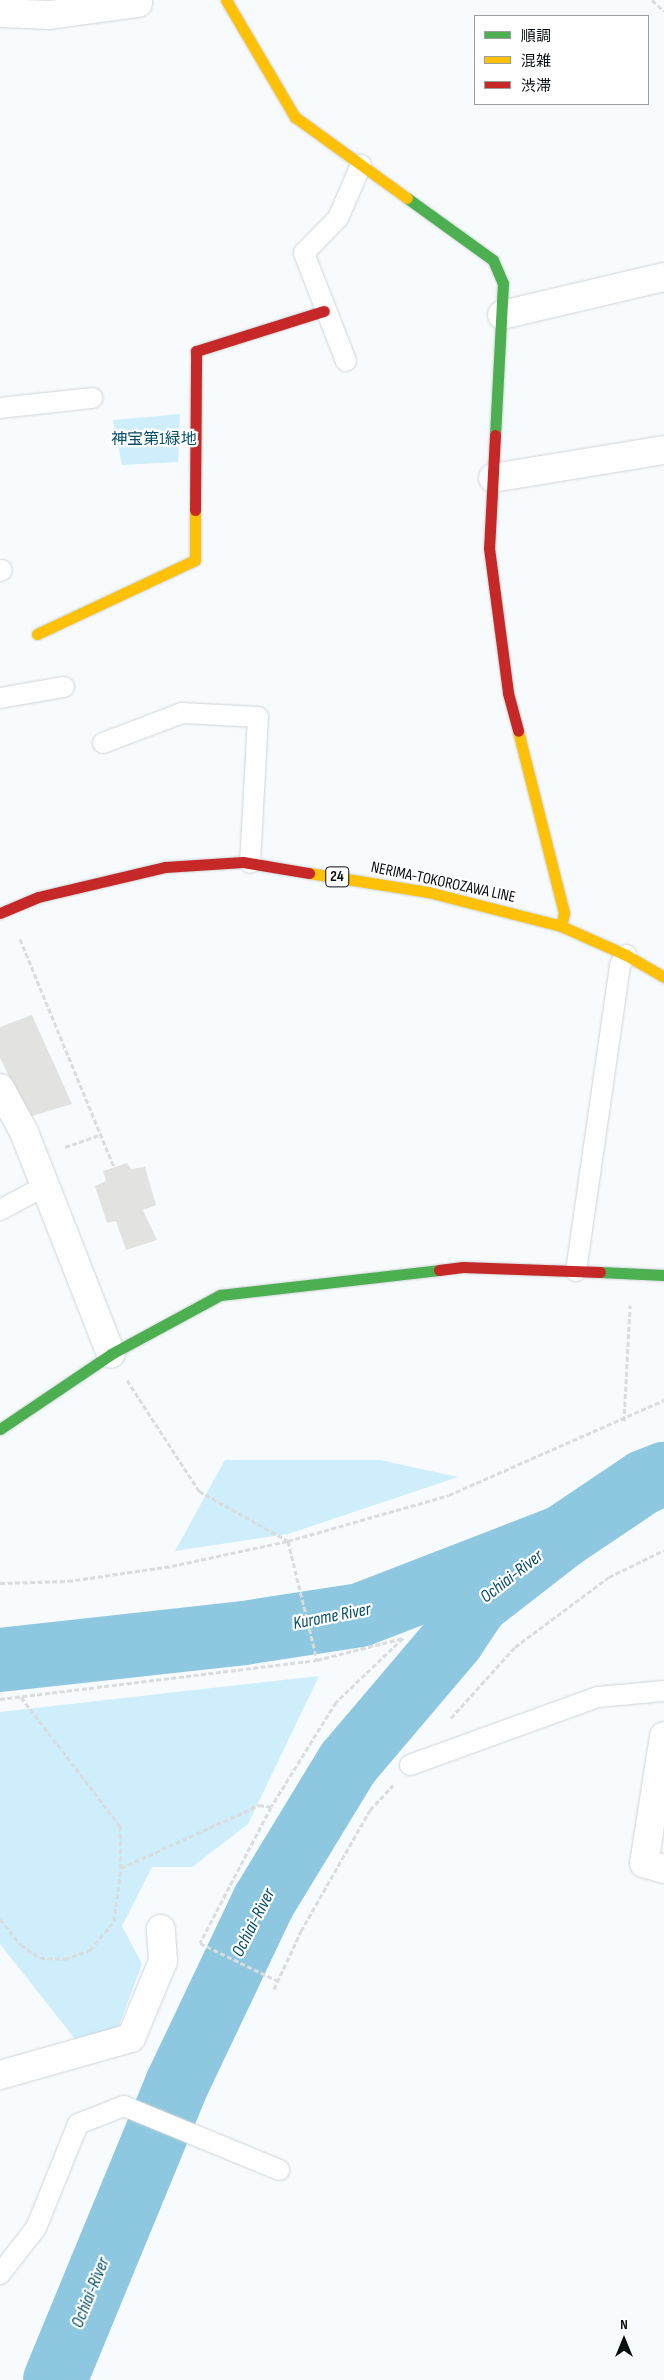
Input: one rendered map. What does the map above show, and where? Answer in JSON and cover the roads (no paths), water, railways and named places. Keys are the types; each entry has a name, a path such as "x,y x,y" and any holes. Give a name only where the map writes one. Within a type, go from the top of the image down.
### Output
{"street":[{"path":"226,0 295,117 493,260 503,283 490,548 508,692 564,913 560,926"},
{"path":"0,13 49,15 138,3"},
{"path":"502,315 664,277"},
{"path":"37,634 195,560 196,351 324,311"},
{"path":"493,478 664,450"},
{"name":"NERIMA-TOKOROZAWA LINE","path":"4,911 38,897 165,867 250,863 428,892 560,926 626,955 664,977"},
{"path":"0,1088 24,1132 111,1354"},
{"path":"0,1429 111,1354 220,1295 463,1267 664,1276"},
{"path":"664,1736 644,1863 664,1869"},
{"path":"0,2074 131,2038 163,1961 161,1929"}],"lane":[{"path":"346,361 324,311 304,253 338,218 361,165"},
{"path":"0,408 92,398"},
{"path":"0,698 64,687"},
{"path":"103,743 182,713 258,717 250,863"},
{"path":"576,1271 620,965 626,955"},
{"path":"0,1210 45,1186"},
{"path":"410,1765 598,1697 664,1691"},
{"path":"0,2274 36,2228 78,2124 124,2106 279,2170"}],"waterway":[{"name":"Kurome River","path":"0,1660 244,1633 360,1615 562,1537 644,1482 664,1474"},
{"name":"Ochiai-River","path":"55,2380 177,2084 264,1901 348,1763 453,1639 477,1603 562,1537"}],"park label":[{"name":"神宝第1緑地","path":"154,440"}]}
